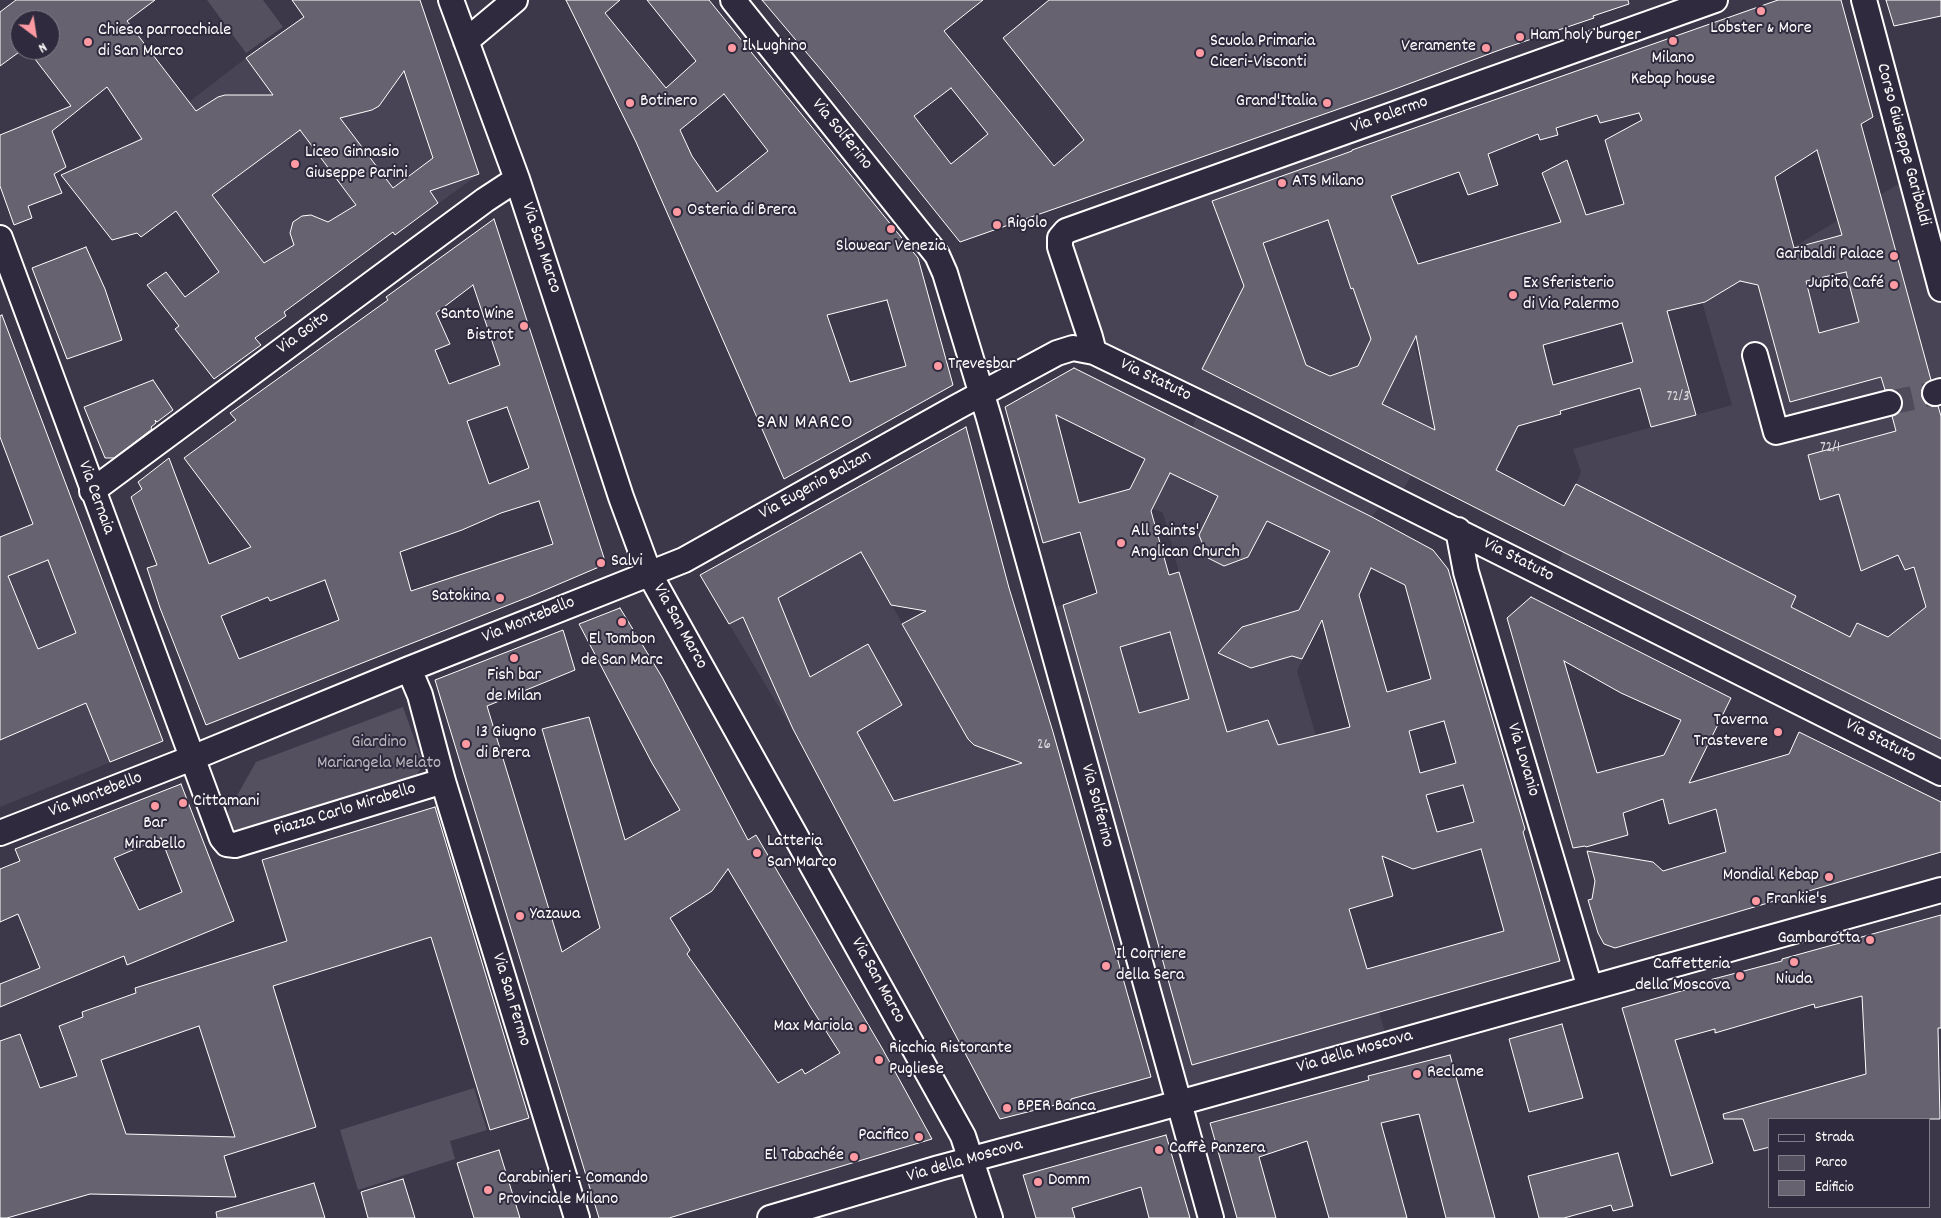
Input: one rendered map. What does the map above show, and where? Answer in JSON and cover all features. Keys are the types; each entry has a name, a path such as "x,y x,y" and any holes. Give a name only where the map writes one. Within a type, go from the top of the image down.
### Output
{"street":[{"name":"Via San Marco","path":"451,0 517,179 621,497 649,573 963,1136 990,1218"},
{"path":"466,40 515,0"},
{"name":"Via Solferino","path":"733,0 936,254 944,273 981,394 1211,1218"},
{"name":"Via Palermo","path":"1094,352 1060,247 1060,238 1066,231 1715,0"},
{"name":"Corso Giuseppe Garibaldi","path":"1864,0 1941,289"},
{"name":"Via Goito","path":"92,491 477,206 517,179"},
{"name":"Via Cernaia","path":"0,238 192,758"},
{"name":"Via Statuto","path":"981,394 1057,353 1073,348 1094,352 1458,530 1941,773"},
{"path":"1755,354 1776,432 1889,403"},
{"name":"Via Eugenio Balzan","path":"649,573 698,554 981,394"},
{"name":"Via Lovanio","path":"1458,530 1466,572 1590,988"},
{"name":"Via Montebello","path":"409,669 649,573"},
{"path":"192,758 409,669 420,695 443,781"},
{"name":"Via Montebello","path":"0,833 192,758"},
{"name":"Piazza Carlo Mirabello","path":"192,758 222,838 227,844 234,845 443,781"},
{"name":"Via San Fermo","path":"443,781 578,1218"},
{"name":"Via della Moscova","path":"770,1218 1941,890"}],"shaded area":[{"name":"Liceo Ginnasio Giuseppe Parini","path":"367,0 420,0 479,174 395,235 392,232 284,312 286,316 255,338 240,302 176,211 141,237 137,233 111,158 246,58 305,17"},
{"path":"1346,133 1399,290 1424,378 1435,430 1412,475 1397,499 1095,347 1059,236"},
{"path":"1910,177 1941,292 1941,771 1552,576 1563,552 1576,484 1581,472 1573,449 1732,405 1702,302"},
{"path":"1201,406 1386,497 1372,517 1297,671 1316,736 1345,728 1393,896 1349,909 1388,1043 1180,1101 1044,610 1179,572 1163,513 1152,508"},
{"path":"853,537 968,739 975,745 1053,732 1096,1092 1071,1101 1000,1119 800,742 729,624 844,562"},
{"path":"88,541 163,741 0,807 0,579 48,560"}],"green space":[{"path":"207,0 263,0 283,27 246,53"},
{"name":"Giardino Mariangela Melato","path":"403,707 423,763 414,781 233,837 226,815 256,762"},
{"path":"474,1088 487,1130 450,1141 455,1159 358,1190 340,1130"}],"building":[{"name":"Liceo Ginnasio Giuseppe Parini","path":"16,0 155,0 127,21 196,111 218,97 225,95 273,95 246,58 304,17 292,0 420,0 479,174 430,191 438,203 395,235 393,232 284,312 286,316 255,338 261,345 214,379 175,329 179,326 147,285 166,272 185,297 219,272 176,211 141,237 137,233 112,240 61,175 142,139 107,87 52,131 66,167 54,174 62,193 28,206 32,218 14,225 0,186 0,135 71,106 36,60 60,60 60,10 10,10 10,59 0,66 0,12","holes":["404,71 433,158 393,188 340,118 372,110 379,106","300,130 356,205 328,222 311,215 302,216 293,222 290,233 294,245 264,263 212,195"]},
{"path":"566,0 620,0 605,13 666,88 696,61 647,0 709,0 918,258 953,385 784,479 636,142","holes":["724,94 768,151 717,192 692,156 680,130","887,300 906,366 850,382 827,315"]},
{"path":"762,0 983,0 944,31 1054,166 1084,140 1003,38 1049,0 1628,0 1629,4 1387,92 960,242 828,78","holes":["951,88 988,134 951,164 914,116"]},
{"path":"1778,0 1841,0 1873,117 1861,124 1931,380 1924,384 1922,397 1926,404 1938,406 1941,416 1941,739 1563,552 1202,369 1244,286 1212,201","holes":["1639,113 1642,120 1605,140 1624,204 1586,215 1567,160 1542,173 1561,222 1418,264 1391,196 1459,172 1468,195 1498,185 1488,154 1538,134 1540,140 1558,135 1556,128 1597,115 1600,123","1817,150 1842,235 1794,248 1775,177","1328,220 1351,289 1353,288 1371,339 1358,366 1330,376 1306,365 1263,243","1846,272 1859,322 1819,333 1806,281","1740,281 1758,285 1790,402 1881,377 1885,390 1893,390 1899,394 1902,399 1902,407 1898,413 1892,416 1896,431 1808,455 1820,500 1839,494 1861,571 1898,555 1905,570 1914,567 1926,607 1888,637 1857,623 1850,637 1791,607 1796,596 1576,484 1564,506 1496,470 1518,426 1561,414 1560,411 1640,388 1651,427 1696,415 1667,311 1705,302","1622,323 1633,362 1553,385 1543,345","1416,336 1435,430 1382,404"]},
{"path":"1886,0 1941,0 1941,16 1894,26"},
{"path":"494,219 606,564 531,596 206,725 160,608 147,568 157,565 131,497 142,489 138,482 169,458 209,564 251,547 184,458 236,420 230,413 388,300 386,297","holes":["473,285 500,365 449,384 435,350 450,344 436,313","507,407 529,468 489,484 467,421","539,501 553,544 411,591 400,552 462,530 501,513","325,580 339,620 239,659 221,616 268,597 270,601"]},
{"path":"86,247 105,289 122,340 67,359 32,268"},
{"path":"2,315 163,741 110,762 86,703 0,740 0,537 33,524 0,437 0,316","holes":["48,560 76,633 38,649 8,576"]},
{"path":"1074,368 1372,517 1433,550 1448,569 1525,829 1523,832 1560,961 1192,1065 1063,605 1097,593 1080,532 1043,543 1005,407","holes":["1056,415 1145,459 1130,489 1079,503","1170,473 1218,496 1199,535 1208,558 1224,566 1248,557 1267,521 1330,551 1299,610 1242,627 1218,653 1251,668 1292,656 1302,659 1322,620 1350,727 1278,745 1268,720 1227,732 1179,572 1169,575 1151,511","1371,568 1405,585 1431,679 1387,692 1359,595","1170,632 1189,699 1139,713 1120,647","1444,721 1456,763 1420,773 1409,731","1463,785 1474,822 1437,832 1426,795","1481,849 1504,931 1367,969 1349,909 1393,896 1382,856 1413,869"]},
{"path":"153,380 173,410 157,422 155,420 156,423 151,427 152,429 114,458 105,458 84,407"},
{"path":"966,427 1009,588 1053,732 1151,1077 1071,1099 1071,1101 1000,1119 793,729 743,617 729,624 700,575","holes":["861,552 891,605 926,611 902,624 968,739 974,745 1022,763 894,801 857,732 902,705 868,644 810,677 778,598"]},
{"path":"1531,597 1731,698 1689,783 1789,754 1799,732 1941,802 1941,852 1615,948 1604,944 1598,933 1588,900 1592,899 1595,881 1587,851 1653,862 1663,871 1726,852 1716,809 1669,824 1663,799 1623,813 1628,835 1586,847 1573,848 1507,618","holes":["1564,661 1621,693 1681,720 1664,755 1597,773"]},
{"path":"620,608 662,677 748,840 756,835 882,1048 932,1139 669,1218 599,1218 435,680 563,630 575,670 487,706 562,952 600,928 542,729 589,717 625,840 680,810 652,763 579,624","holes":["728,869 840,1053 805,1074 802,1069 778,1083 687,954 690,950 670,918 712,891"]},
{"path":"181,784 234,921 127,965 124,956 0,1007 0,984 40,968 18,914 0,922 0,869 20,861 15,849","holes":["161,838 182,892 139,910 114,858"]},
{"path":"435,807 529,1118 490,1130 431,937 273,986 316,1127 224,1156 236,1197 90,1194 7,1218 0,1218 0,1041 20,1034 40,1088 77,1076 59,1026 83,1017 82,1012 136,993 135,988 287,941 262,860","holes":["199,1026 235,1137 126,1134 101,1060"]},
{"path":"1941,915 1941,1028 1938,1028 1940,1119 1768,1118 1768,1148 1754,1151 1743,1119 1724,1119 1723,1114 1866,1074 1862,996 1815,1008 1814,1004 1715,1033 1715,1029 1675,1040 1713,1163 1671,1176 1622,1008 1699,986 1698,983 1782,961 1782,959"},
{"path":"1562,1024 1583,1098 1529,1112 1509,1039"},
{"path":"1450,1055 1495,1218 1446,1218 1419,1114 1381,1123 1407,1218 1329,1218 1307,1141 1259,1157 1276,1218 1237,1218 1210,1123 1369,1080 1368,1076"},
{"path":"1166,1135 1190,1218 1149,1218 1141,1187 1072,1208 1075,1218 1036,1218 1023,1175"},
{"name":"Carabinieri - Comando Provinciale Milano","path":"499,1150 520,1218 474,1218 457,1163"},
{"path":"1618,1153 1633,1206 1613,1211 1611,1205 1564,1218 1539,1218 1528,1176"},
{"path":"403,1179 415,1218 368,1218 361,1192"},
{"path":"314,1183 325,1218 217,1218 216,1212"}],"tunnel":[{"path":"1889,403 1935,393"}],"place":[{"name":"Lobster & More","path":"1761,11"},
{"name":"Ham holy burger","path":"1520,37"},
{"name":"Milano Kebap house","path":"1673,41"},
{"name":"Chiesa parrocchiale di San Marco","path":"88,42"},
{"name":"Il Lughino","path":"732,48"},
{"name":"Veramente","path":"1486,48"},
{"name":"Scuola Primaria Ciceri-Visconti","path":"1200,53"},
{"name":"Botinero","path":"630,103"},
{"name":"Grand'Italia","path":"1327,103"},
{"name":"Liceo Ginnasio Giuseppe Parini","path":"295,164"},
{"name":"ATS Milano","path":"1282,183"},
{"name":"Osteria di Brera","path":"677,212"},
{"name":"Rigolo","path":"997,225"},
{"name":"Slowear Venezia","path":"891,229"},
{"name":"Garibaldi Palace","path":"1894,256"},
{"name":"Jupito Café","path":"1894,285"},
{"name":"Ex Sferisterio di Via Palermo","path":"1513,295"},
{"name":"Santo Wine Bistrot","path":"524,326"},
{"name":"Trevesbar","path":"938,366"},
{"name":"All Saints' Anglican Church","path":"1121,543"},
{"name":"Salvi","path":"601,563"},
{"name":"Satokina","path":"500,598"},
{"name":"El Tombon de San Marc","path":"622,622"},
{"name":"Fish bar de Milan","path":"514,658"},
{"name":"Taverna Trastevere","path":"1778,732"},
{"name":"13 Giugno di Brera","path":"466,744"},
{"name":"Cittamani","path":"183,803"},
{"name":"Bar Mirabello","path":"155,806"},
{"name":"Latteria San Marco","path":"757,853"},
{"name":"Mondial Kebap","path":"1829,877"},
{"name":"Frankie's","path":"1756,901"},
{"name":"Yazawa","path":"520,916"},
{"name":"Gambarotta","path":"1870,940"},
{"name":"Niuda","path":"1794,962"},
{"name":"Il Corriere della Sera","path":"1106,966"},
{"name":"Caffetteria della Moscova","path":"1740,976"},
{"name":"Max Mariola","path":"863,1028"},
{"name":"Ricchia Ristorante Pugliese","path":"879,1060"},
{"name":"Reclame","path":"1417,1074"},
{"name":"BPER Banca","path":"1007,1108"},
{"name":"Pacifico","path":"919,1137"},
{"name":"Caffè Panzera","path":"1159,1150"},
{"name":"El Tabachée","path":"854,1157"},
{"name":"Domm","path":"1038,1182"},
{"name":"Carabinieri - Comando Provinciale Milano","path":"488,1190"}],"district":[{"name":"SAN MARCO","path":"805,424"}]}
